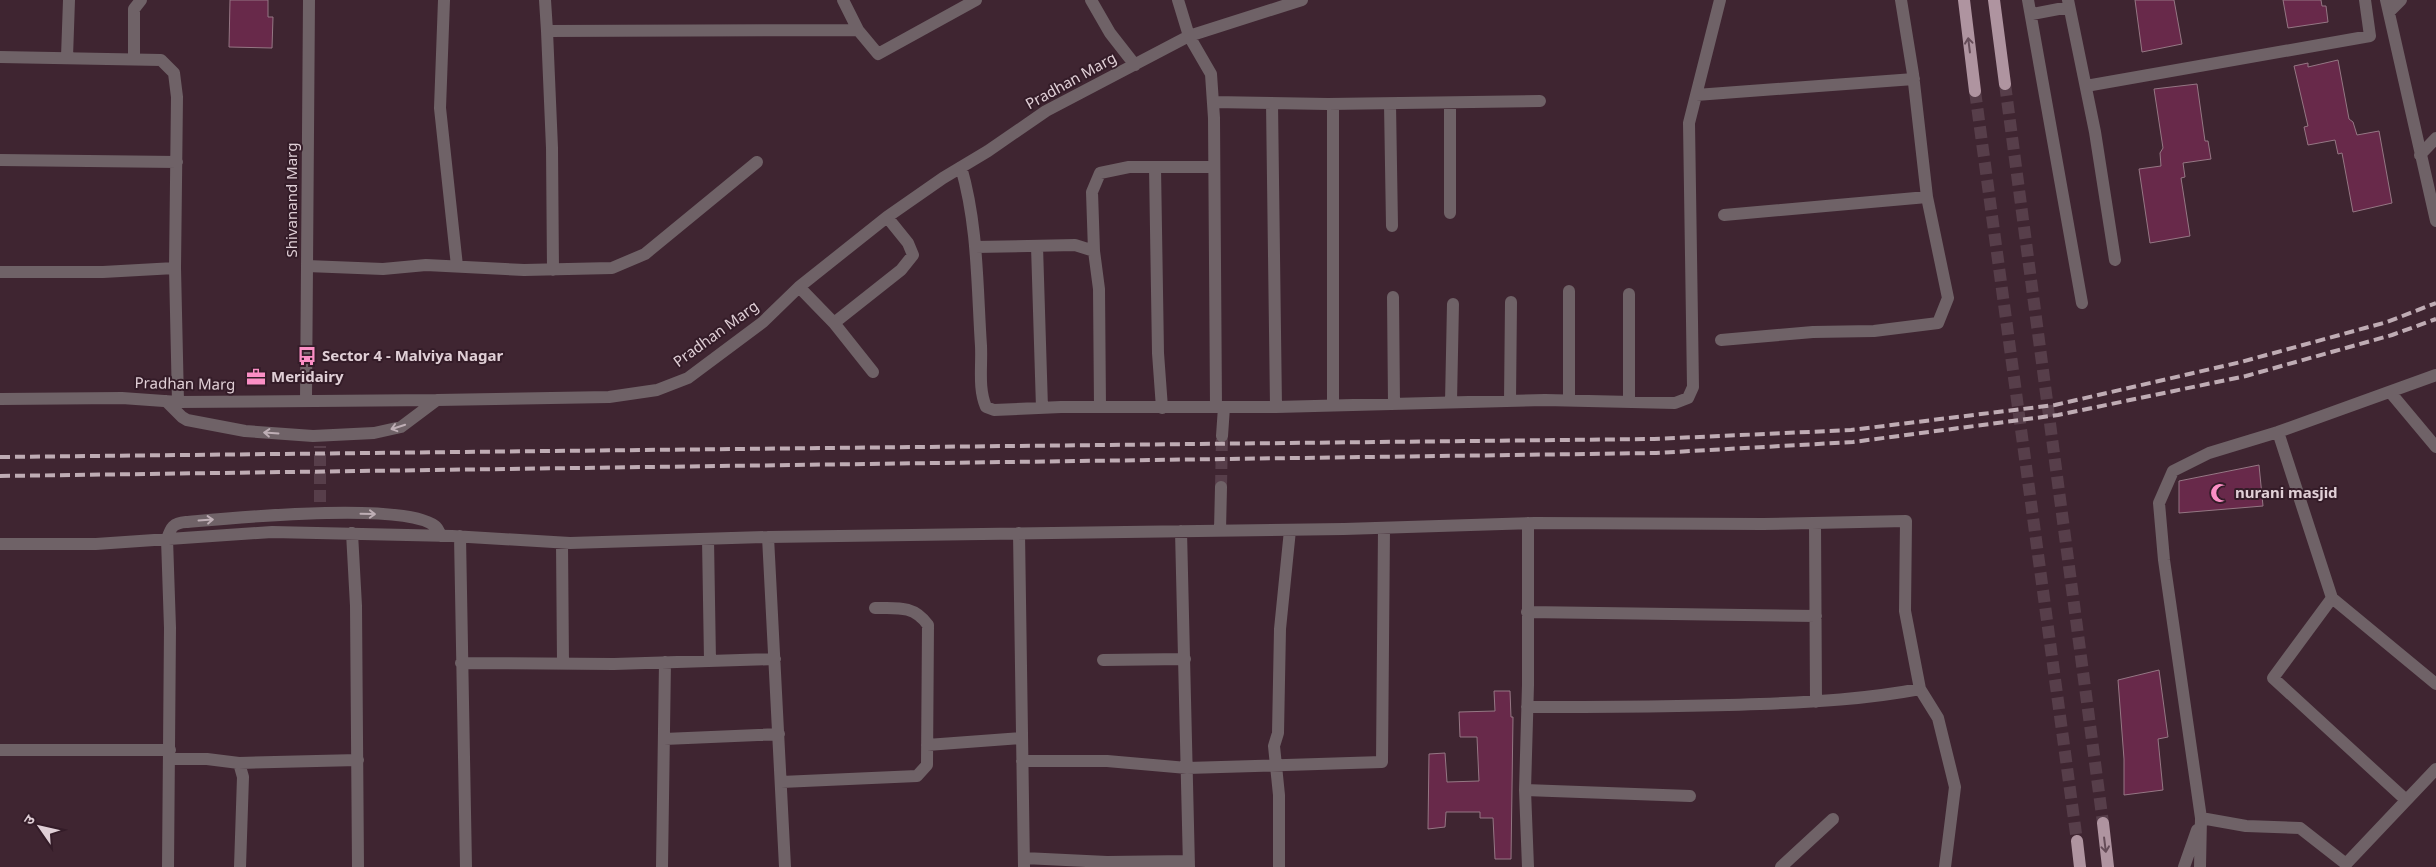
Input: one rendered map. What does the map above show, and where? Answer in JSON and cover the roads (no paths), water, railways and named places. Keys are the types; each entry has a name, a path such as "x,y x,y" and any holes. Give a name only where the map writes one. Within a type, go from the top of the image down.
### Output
{"main road":[{"path":"1964,0 1975,90"},
{"path":"1994,0 2005,84"},
{"path":"2103,823 2108,867"},
{"path":"2077,840 2080,867"}],"street":[{"path":"68,57 70,0"},
{"path":"134,58 134,9 141,0"},
{"name":"Shivanand Marg","path":"306,400 309,0"},
{"path":"444,0 440,108 456,266"},
{"path":"545,0 552,148 553,270"},
{"path":"843,0 858,30 878,54 961,4 976,0"},
{"path":"1091,0 1110,33 1135,65"},
{"path":"1178,0 1189,36 1211,74 1222,436"},
{"name":"Pradhan Marg","path":"0,399 122,398 172,401 438,400 609,397 657,390 688,378 763,322 799,287 887,217 1046,111 1189,36 1302,0"},
{"path":"961,167 974,226 981,351 981,396 986,407 994,410 1100,407 1276,407 1510,401 1675,403 1688,398 1693,387 1690,122 1720,0"},
{"path":"1721,340 1813,332 1874,331 1938,323 1948,298 1927,197 1914,79 1901,0"},
{"path":"2028,0 2082,304"},
{"path":"2086,86 2370,36 2365,0"},
{"path":"2401,0 2388,6 2436,221"},
{"path":"2032,14 2068,4 2095,132 2115,260"},
{"path":"547,31 858,30"},
{"path":"0,57 161,60 174,73 177,162 172,401 182,417 187,420 245,432 320,441 401,427 438,400"},
{"path":"1696,95 1914,79"},
{"path":"1213,102 1450,104 1540,101"},
{"path":"1272,103 1276,407"},
{"path":"1333,104 1333,405"},
{"path":"1390,104 1392,226"},
{"path":"1450,104 1450,213"},
{"path":"2420,154 2436,138"},
{"path":"0,160 177,162"},
{"path":"307,266 384,268 426,265 553,270 612,268 645,254 757,162"},
{"path":"1100,407 1098,289 1094,251 1092,192 1100,173 1129,166 1214,167"},
{"path":"1154,167 1158,353 1162,408"},
{"path":"1724,214 1927,197"},
{"path":"834,323 901,270 913,256 908,243 887,217"},
{"path":"975,247 1075,245 1094,251"},
{"path":"1037,246 1042,408"},
{"path":"0,272 103,272 175,268"},
{"path":"799,287 834,323 873,372"},
{"path":"1569,291 1569,401"},
{"path":"1629,294 1630,402"},
{"path":"1393,297 1394,404"},
{"path":"1510,401 1511,302"},
{"path":"1452,402 1453,304"},
{"path":"2200,867 2201,818 2164,560 2159,503 2173,471 2209,453 2278,432 2338,408 2436,375"},
{"path":"2390,392 2436,447"},
{"path":"2278,432 2332,598 2436,684"},
{"path":"1220,530 1221,487"},
{"path":"168,867 170,754 167,539 171,528 176,523 320,508 391,514 430,523 436,527 441,536"},
{"path":"0,544 96,544 272,532 460,536 562,543 768,537 1290,530 1528,523 1815,523 1906,521 1905,611 1920,689 1938,718 1955,787 1945,867"},
{"path":"1528,523 1525,790 1528,867"},
{"path":"1815,523 1816,702"},
{"path":"1022,762 1107,761 1187,768 1382,762 1384,528"},
{"path":"1279,867 1277,765 1274,746 1278,733 1280,629 1290,530"},
{"path":"1019,533 1024,862 1189,864 1181,531"},
{"path":"352,533 358,760 358,867"},
{"path":"460,536 466,867"},
{"path":"768,537 785,867"},
{"path":"708,539 710,661"},
{"path":"562,543 562,663"},
{"path":"2332,598 2273,678 2406,800"},
{"path":"781,782 917,776 927,766 928,625 920,614 904,608 875,608"},
{"path":"1527,612 1816,616"},
{"path":"1103,660 1185,658"},
{"path":"461,663 775,660"},
{"path":"662,867 665,662"},
{"path":"1527,708 1816,702 1886,696 1920,689"},
{"path":"664,739 779,734"},
{"path":"927,745 1022,738"},
{"path":"0,750 170,754 239,763 358,760"},
{"path":"239,763 242,777 240,867"},
{"path":"2201,818 2246,826 2300,828 2348,865 2436,769"},
{"path":"1525,790 1690,796"},
{"path":"2184,867 2201,818"},
{"path":"1781,867 1833,819"}],"tunnel":[{"path":"2005,84 2103,823"},
{"path":"1975,91 2077,841"},
{"path":"1221,487 1222,436"},
{"path":"320,446 320,502"}],"railway":[{"path":"0,457 1654,439 1851,430 2055,405 2241,362 2387,322 2436,303"},
{"path":"0,476 1656,453 1853,442 2058,415 2246,376 2392,335 2436,319"}],"place":[{"name":"Sector 4 - Malviya Nagar","path":"307,356"},
{"name":"Meridairy","path":"256,377"},
{"name":"nurani masjid","path":"2220,493"}]}
